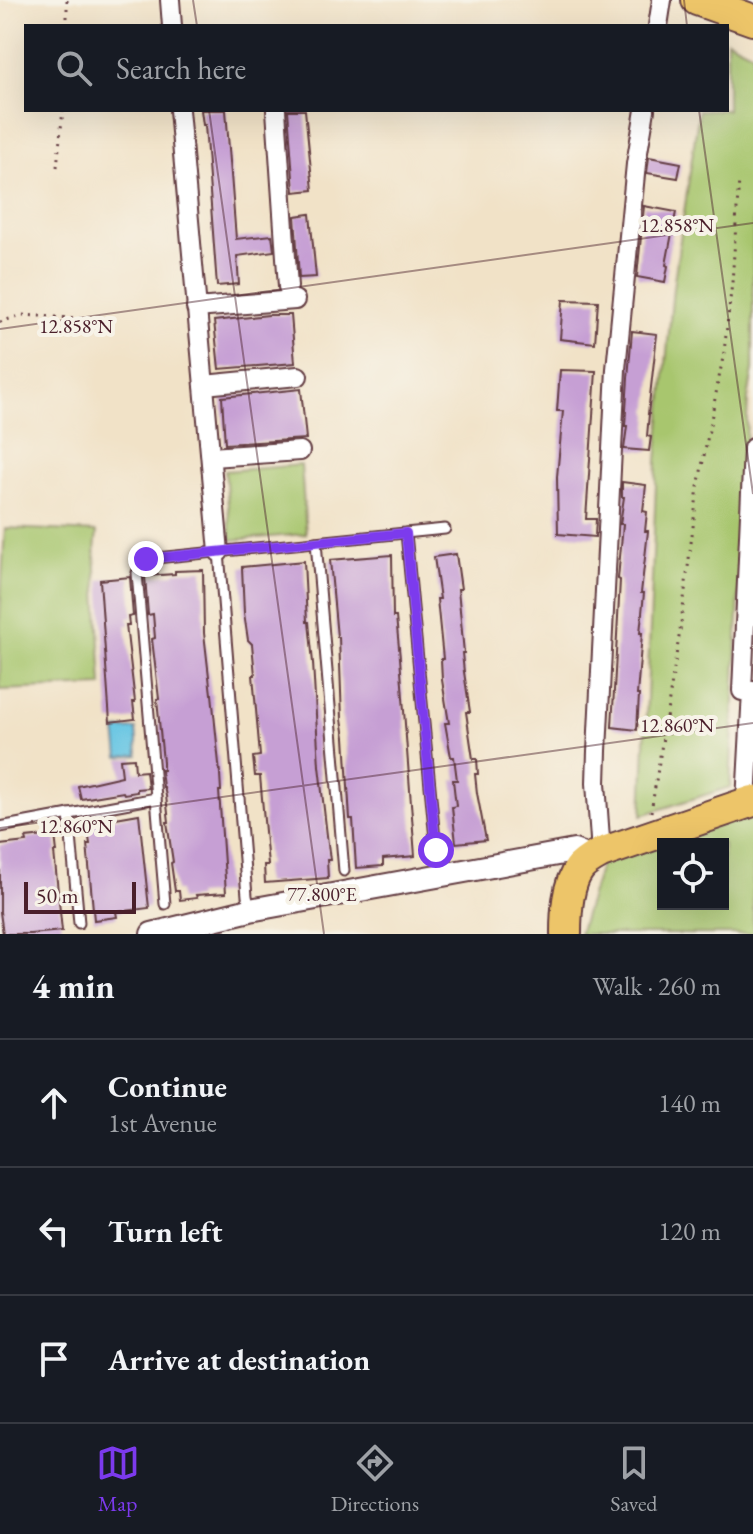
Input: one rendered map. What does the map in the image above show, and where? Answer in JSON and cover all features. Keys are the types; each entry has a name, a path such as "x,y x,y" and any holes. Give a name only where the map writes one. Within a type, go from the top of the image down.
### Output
{"highway":[{"path":"697,0 753,20"},
{"path":"566,934 566,911 573,881 579,869 596,855 750,802"}],"street":[{"path":"170,0 172,24"},
{"path":"658,24 662,0"},
{"path":"179,112 219,552"},
{"path":"196,308 292,294 276,112"},
{"path":"152,934 250,910 574,851 596,855 597,751 616,369 636,164 645,112"},
{"path":"204,385 298,376"},
{"path":"750,802 753,691 742,691 753,448"},
{"path":"211,457 300,451"}],"lane":[{"path":"165,904 137,573 140,565 146,559 445,529"},
{"path":"406,533 436,850"},
{"path":"316,542 344,871"},
{"path":"219,552 250,910"},
{"path":"0,827 156,798"},
{"path":"69,814 79,923"}],"path":[{"path":"67,0 67,24"},
{"path":"57,167 63,112"},
{"path":"651,836 650,821 680,631 698,487 724,352 739,179"},
{"path":"0,322 22,315 107,320"}],"green space":[{"path":"729,41 753,53 753,369 748,399 730,787 642,815 657,461 673,288 699,112 729,112"},
{"path":"301,465 306,534 231,540 225,471"},
{"path":"5,528 97,532 95,550 102,686 0,690"},
{"path":"753,811 753,934 579,934 601,863 657,844 657,910 729,910 729,838 674,838"}],"water":[{"path":"136,729 138,755 119,757 116,730"}],"building":[{"path":"201,112 226,112 236,239 272,235 274,251 237,256 239,284 217,286"},
{"path":"288,112 305,112 313,190 294,192"},
{"path":"649,157 681,163 678,178 647,173"},
{"path":"644,206 676,212 665,282 637,277"},
{"path":"310,214 316,277 299,278 295,216"},
{"path":"563,300 598,301 595,343 560,339"},
{"path":"291,315 295,363 219,369 214,321"},
{"path":"632,331 657,334 648,414 649,451 624,449"},
{"path":"560,370 596,371 586,519 596,519 595,537 558,534 557,477 563,411 557,411"},
{"path":"301,389 306,439 225,444 222,397"},
{"path":"622,482 646,485 643,511 647,512 645,531 648,531 641,593 644,593 637,730 612,727 623,524 620,524 624,497"},
{"path":"456,554 461,589 458,589 462,653 470,712 466,712 473,759 477,759 477,793 486,840 456,843 452,807 456,806 453,780 457,780 445,723 449,723 442,680 437,599 440,599 434,557"},
{"path":"392,555 393,617 396,617 400,658 415,856 383,859 383,866 356,868 342,719 339,637 330,560"},
{"path":"304,561 319,766 330,860 327,860 328,878 265,883 264,865 268,865 260,776 255,776 253,757 260,756 255,675 252,644 248,640 244,613 242,567"},
{"path":"203,570 204,633 220,774 226,893 196,895 197,898 180,900 179,891 175,891 171,863 161,770 163,762 152,639 155,638 153,614 148,615 145,576"},
{"path":"130,577 133,616 128,617 129,625 126,625 135,719 110,722 100,580"},
{"path":"134,758 135,772 146,771 148,788 81,799 78,786 122,776 120,759"},
{"path":"139,814 149,908 116,912 117,917 94,920 87,823"},
{"path":"55,835 62,931 3,934 0,845"}],"route":[{"path":"146,559 406,533 436,850"}]}
